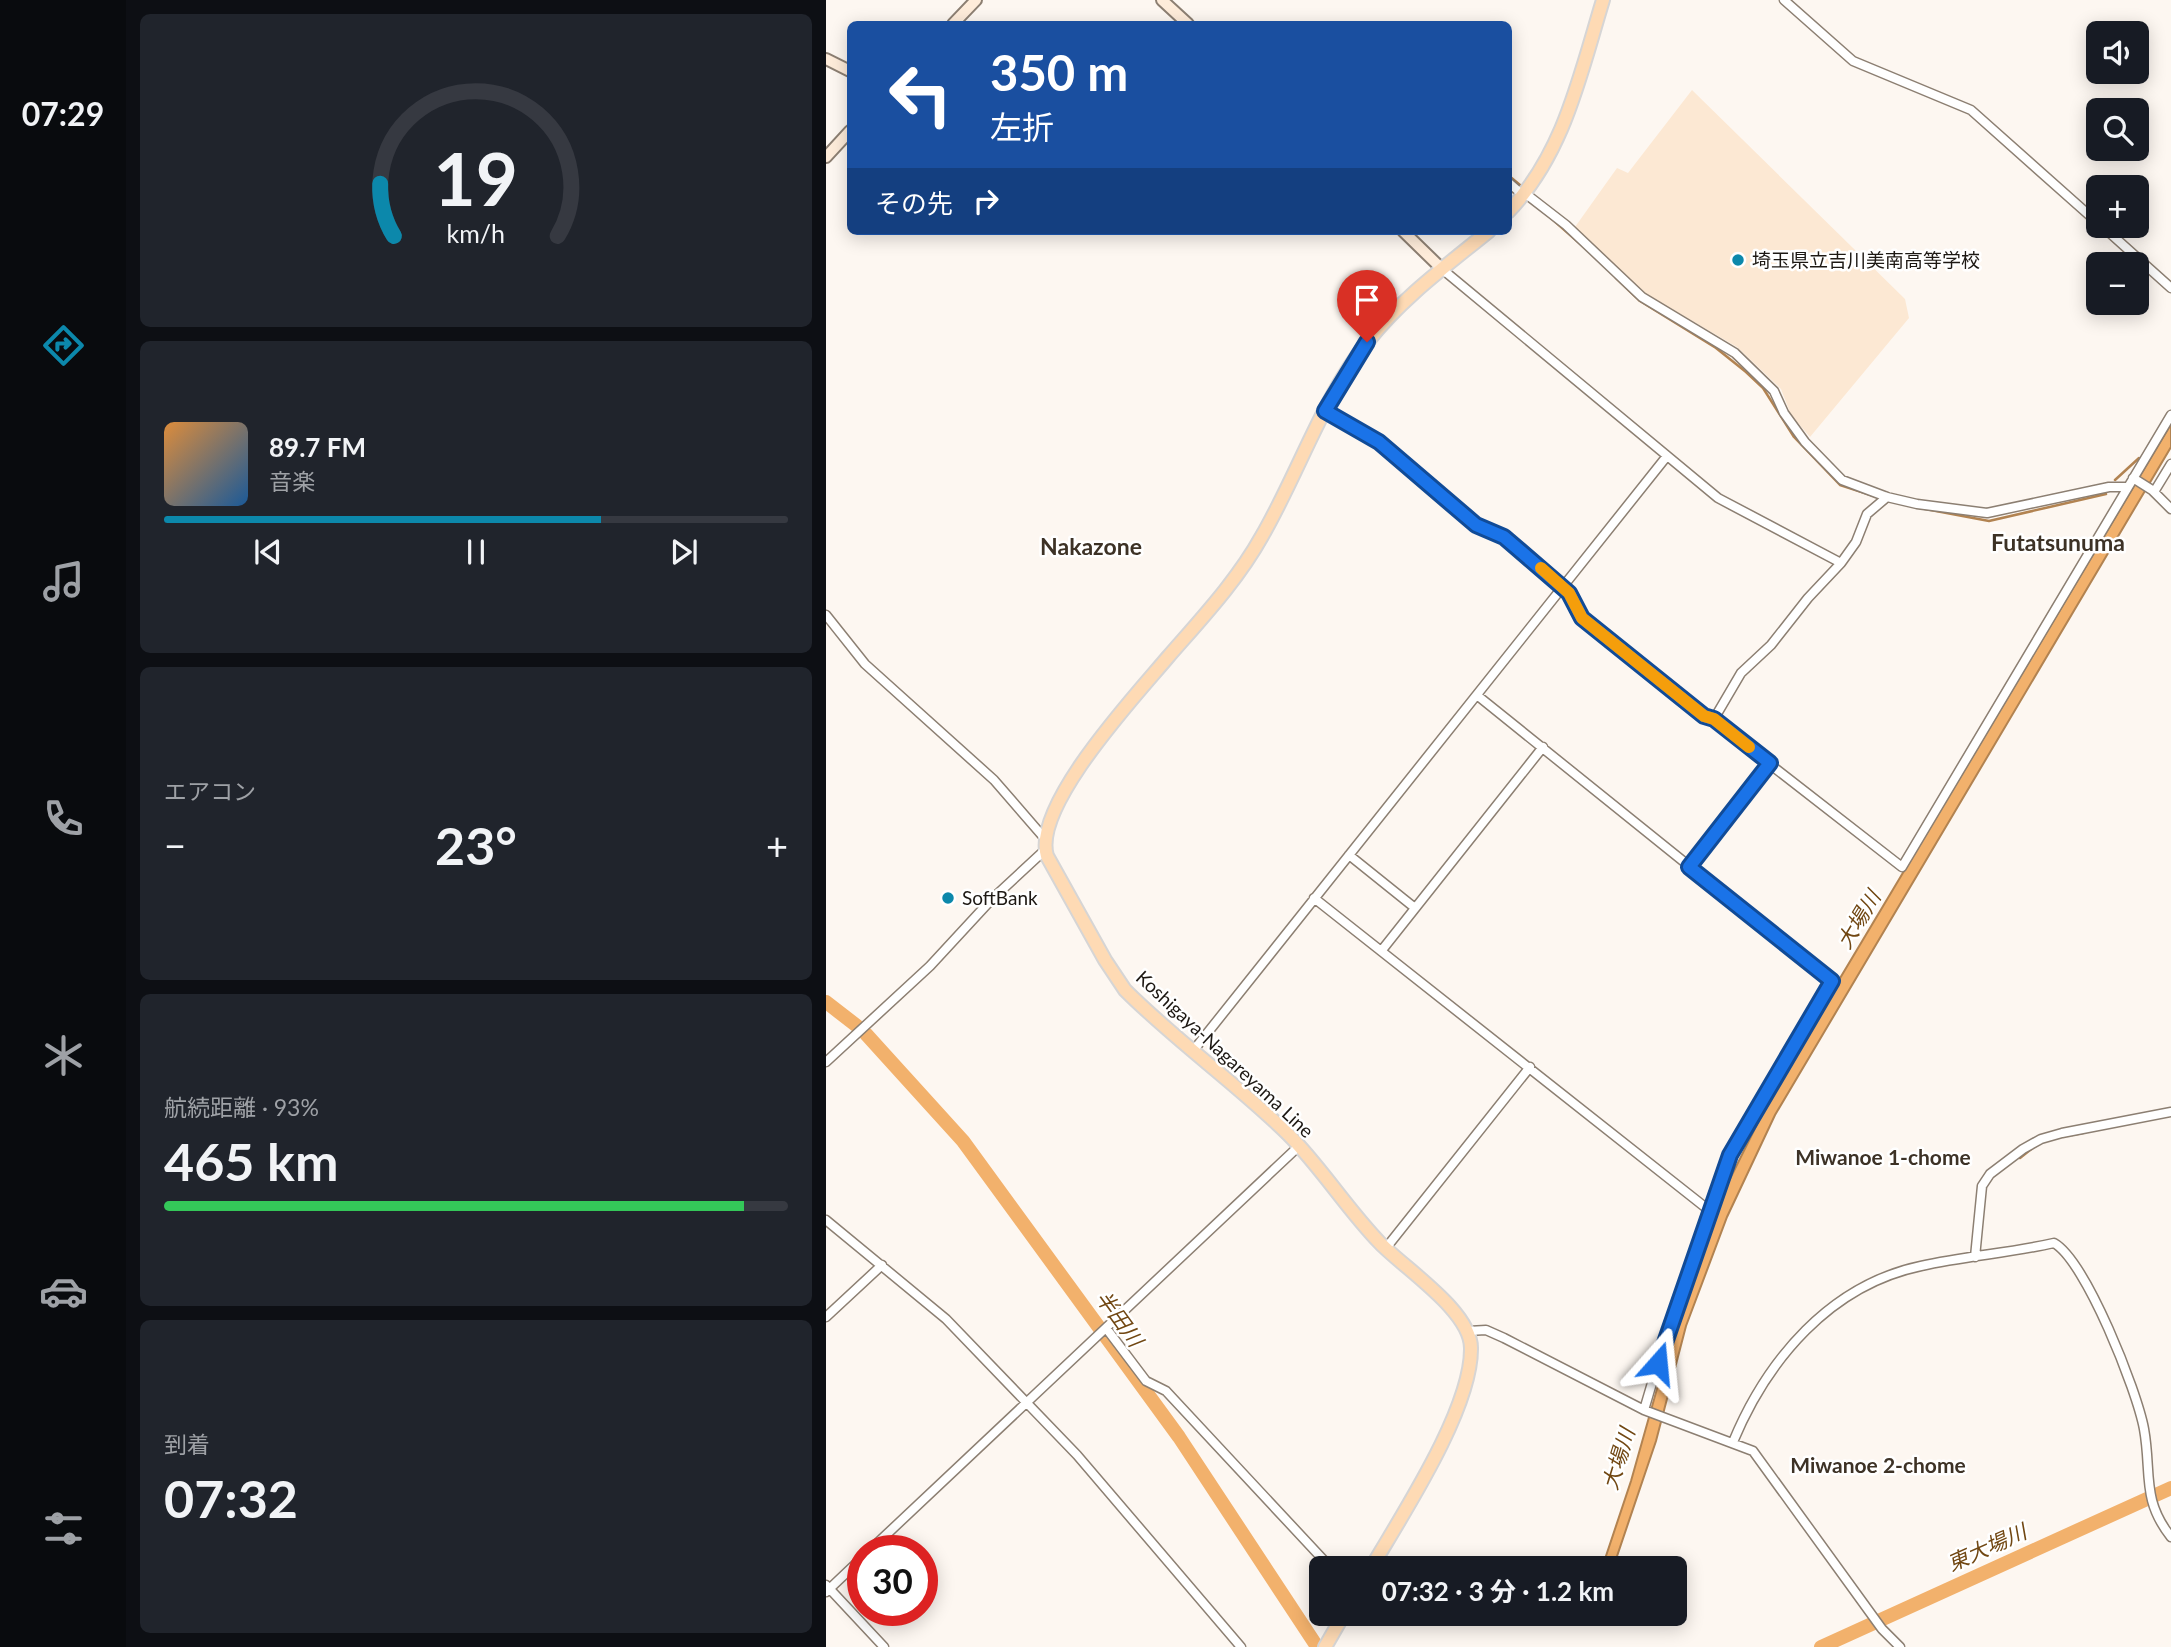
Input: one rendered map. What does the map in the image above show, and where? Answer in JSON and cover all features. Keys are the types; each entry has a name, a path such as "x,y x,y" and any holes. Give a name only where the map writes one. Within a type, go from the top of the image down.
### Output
{"main road":[{"path":"1512,208 1525,195 1548,162 1560,135 1603,0"},
{"path":"1046,845 1062,799 1085,757 1231,582 1256,547 1325,411 1367,342 1408,298 1484,235"},
{"name":"Koshigaya-Nagareyama Line","path":"1046,845 1117,980 1299,1146 1386,1248 1452,1309 1468,1331"},
{"path":"1378,1556 1458,1408 1470,1362 1468,1331"},
{"path":"1325,1647 1337,1626"}],"street":[{"path":"956,21 976,0"},
{"path":"1163,0 1185,21"},
{"path":"1784,0 1853,61 1972,110 2086,212"},
{"path":"826,59 847,70"},
{"path":"826,157 847,134"},
{"path":"1512,185 1566,225 1642,297 1735,353 1774,391 1784,413 1805,442 1842,480 1884,499 1987,513 2109,487 2127,487"},
{"path":"1407,235 1442,269 1718,498 1841,563"},
{"path":"2116,238 2171,288"},
{"path":"1325,411 1379,442 1476,525 1504,537 1564,588 1582,618 1704,716 1714,719 1902,867 2171,415"},
{"path":"1193,1051 1667,456"},
{"path":"2153,491 2171,464"},
{"path":"2135,479 2153,491 2171,509"},
{"path":"1714,719 1741,673 1772,645 1808,598 1841,563 1856,542 1867,514 1884,499"},
{"path":"826,615 864,664 994,780 1046,845 930,966 826,1062"},
{"path":"1478,696 1832,981 1730,1155 1646,1411"},
{"path":"1382,950 1543,747"},
{"path":"1689,867 1770,763"},
{"path":"1349,855 1415,908"},
{"path":"1314,898 1710,1211"},
{"path":"1386,1248 1530,1067"},
{"path":"1975,1257 1982,1186 1990,1174 2023,1149 2040,1139 2062,1133 2171,1112"},
{"path":"886,1535 1299,1146"},
{"path":"826,1220 946,1320 1111,1493 1241,1647"},
{"path":"1733,1442 1761,1383 1818,1317 1891,1274 2054,1242 2074,1261 2134,1392 2144,1431 2150,1503 2171,1537"},
{"path":"826,1317 882,1265"},
{"path":"1104,1330 1146,1381 1167,1391 1320,1556"},
{"path":"1468,1331 1486,1330 1646,1411 1753,1451 1874,1617 1900,1647"},
{"path":"847,1571 827,1588 884,1647"}],"shaded area":[{"name":"埼玉県立吉川美南高等学校","path":"1692,90 1905,299 1909,318 1810,437 1791,415 1781,389 1737,347 1646,294 1575,227 1617,168 1628,173"},
{"path":"2171,424 2171,447 1775,1115 1727,1217 1686,1326 1656,1441 1617,1556 1606,1556 1631,1481 1688,1279 1719,1201 1778,1082"}],"waterway":[{"path":"1512,178 1520,185"},
{"path":"1544,212 1586,249"},
{"path":"1616,278 1640,301 1716,348 1746,372 1763,388 1794,437 1840,485 1880,498"},
{"path":"2115,480 2139,458"},
{"path":"1920,508 1989,521 2106,494"},
{"name":"半田川","path":"826,1002 857,1026"},
{"name":"半田川","path":"866,1034 963,1141 1179,1437 1316,1645"},
{"path":"2072,1135 2083,1133"},
{"path":"2020,1158 2034,1147"},
{"name":"東大場川","path":"1821,1647 2171,1488"}],"slow traffic":[{"path":"1541,568 1569,593 1582,618 1704,716 1714,719 1749,747"}],"place":[{"name":"埼玉県立吉川美南高等学校","path":"1738,260"},
{"name":"SoftBank","path":"948,898"}],"district":[{"name":"Futatsunuma","path":"2058,543"},
{"name":"Nakazone","path":"1091,547"},
{"name":"Miwanoe 1-chome","path":"1883,1158"},
{"name":"Miwanoe 2-chome","path":"1878,1466"}],"route":[{"path":"1367,342 1325,411 1379,442 1476,525 1504,537 1569,593 1582,618 1704,716 1714,719 1770,763 1689,867 1832,981 1730,1155 1658,1363"}],"water label":[{"name":"大場川","path":"1859,920"},
{"name":"大場川","path":"1619,1459"}]}
